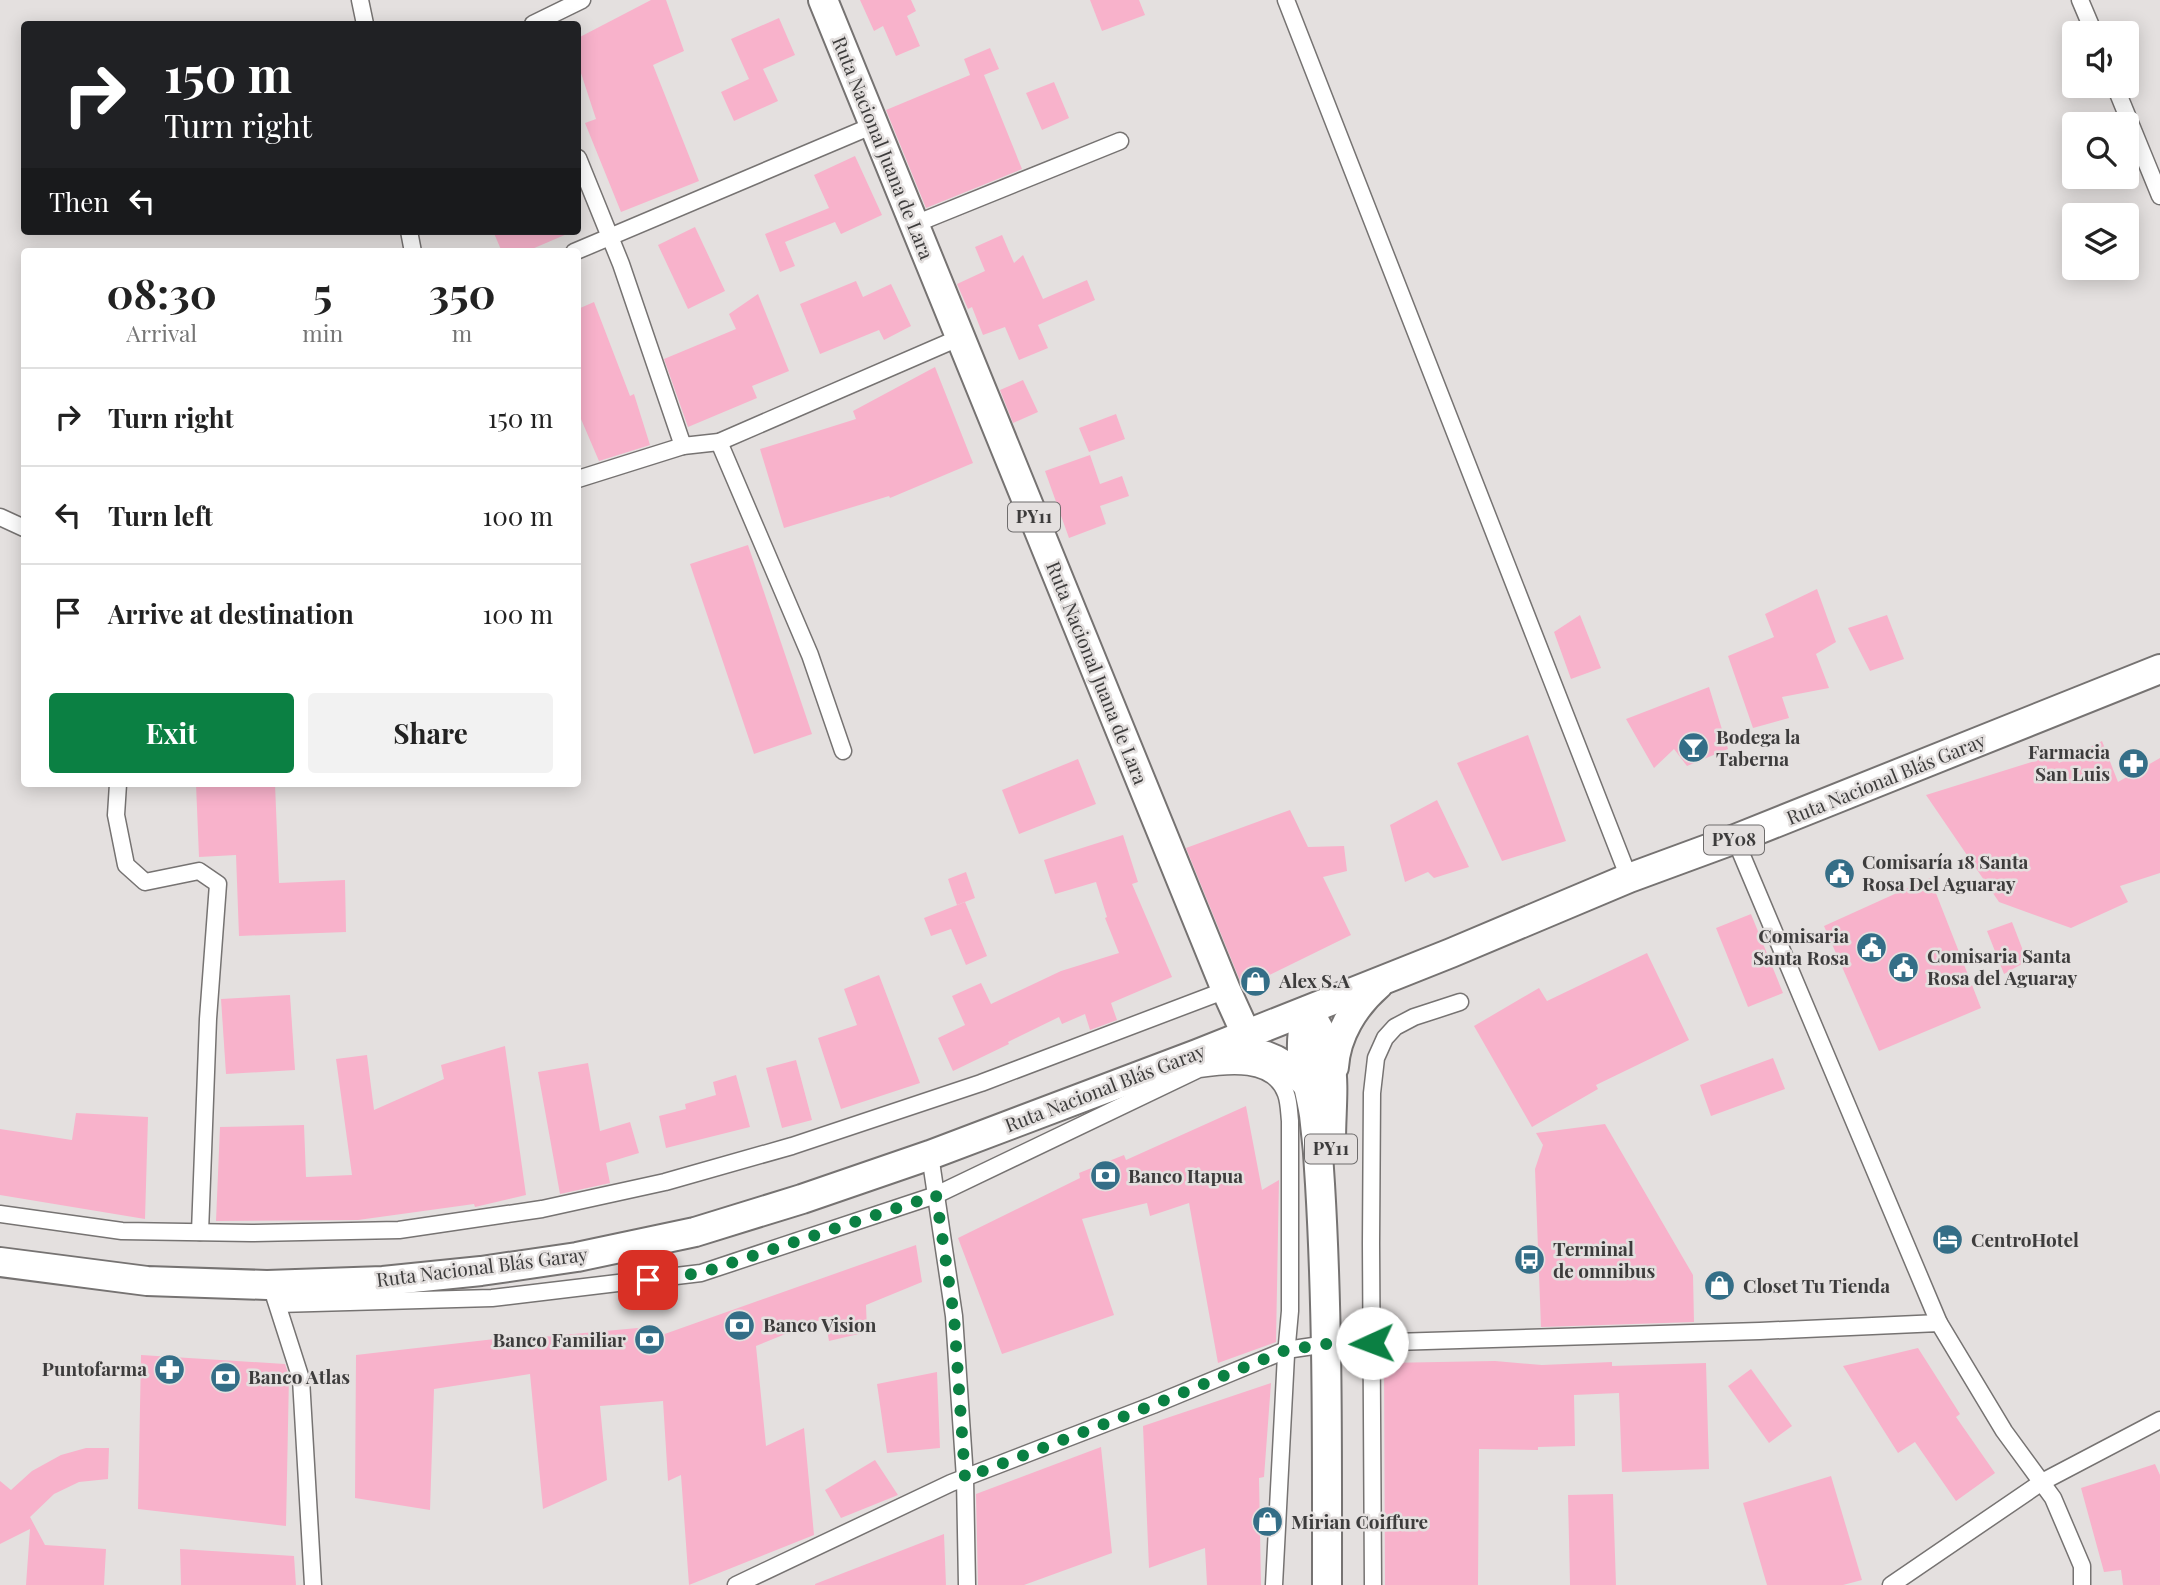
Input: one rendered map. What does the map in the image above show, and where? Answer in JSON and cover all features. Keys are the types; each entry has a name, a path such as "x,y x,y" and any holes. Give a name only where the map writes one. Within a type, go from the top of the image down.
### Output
{"highway":[{"name":"Ruta Nacional Juana de Lara","path":"823,0 1246,1034"},
{"name":"Ruta Nacional Blás Garay","path":"0,1262 273,1295 577,1257 695,1232 930,1155 1197,1054 1383,981 1629,878 1735,839 2160,669"},
{"path":"1197,1054 1250,1052 1267,1055 1320,1082 1334,1061 1346,1024 1368,993 1383,981"},
{"name":"PY11","path":"1307,1011 1325,1038 1331,1056 1320,1082 1327,1344 1327,1585"}],"street":[{"path":"360,0 364,21"},
{"path":"539,21 582,0"},
{"path":"1286,0 1629,878"},
{"path":"2080,0 2089,21"},
{"path":"2120,98 2160,196"},
{"path":"581,249 874,125"},
{"path":"915,224 1120,141"},
{"path":"581,166 621,264 683,446"},
{"path":"581,477 683,446 719,442 961,337"},
{"path":"719,442 810,655 843,751"},
{"path":"0,517 21,527"},
{"path":"118,787 116,815 126,865 145,882 199,871 218,884 208,1019 200,1232"},
{"path":"1735,839 1939,1323 2004,1431 2053,1498 2082,1566 2082,1585"},
{"path":"0,1214 122,1231 200,1232 399,1230 542,1209 665,1182 792,1146 981,1083 1226,990"},
{"path":"1373,1585 1372,1093 1376,1058 1385,1038 1395,1027 1414,1017 1461,1002"},
{"path":"313,1585 301,1379 273,1295 492,1298 701,1273 936,1195 1199,1069 1229,1065 1256,1068 1277,1078 1286,1093 1290,1121 1290,1311 1274,1585"},
{"path":"930,1155 954,1316 965,1478 967,1585"},
{"path":"736,1585 965,1478 1286,1350 1327,1344 1939,1323"},
{"path":"1891,1585 2042,1482 2160,1420"}],"building":[{"path":"651,0 666,0 684,51 653,65 699,181 621,212 585,123 596,119 581,73 581,36"},
{"path":"860,0 911,0 916,11 907,16 920,46 896,56 883,26 874,31"},
{"path":"1090,0 1139,0 1145,15 1102,31"},
{"path":"779,18 795,55 763,69 778,101 734,121 721,92 749,79 731,39"},
{"path":"990,48 999,69 984,75 1022,169 926,208 886,110 970,75 964,59"},
{"path":"1054,82 1069,118 1042,130 1026,93"},
{"path":"855,156 882,215 841,234 835,222 785,242 795,266 780,272 765,234 829,208 814,175"},
{"path":"695,227 725,291 688,309 658,245"},
{"path":"495,235 565,235 534,248 500,248"},
{"path":"1002,235 1014,263 1023,255 1043,299 1087,280 1095,300 1038,325 1048,348 1019,360 1005,327 983,335 972,307 968,309 957,284 985,271 975,247"},
{"path":"856,281 863,297 891,284 911,326 884,340 879,330 820,354 800,304"},
{"path":"758,294 789,371 752,386 757,398 688,427 664,359 736,329 729,314"},
{"path":"594,302 630,396 634,394 650,445 599,461 581,419 581,308"},
{"path":"935,367 973,463 890,498 889,496 784,528 760,449 856,419 853,411"},
{"path":"1023,380 1038,412 1013,423 1000,390"},
{"path":"1116,414 1125,439 1089,452 1079,428"},
{"path":"1090,455 1100,484 1122,476 1129,496 1100,506 1106,524 1069,538 1045,471"},
{"path":"748,545 812,734 754,754 690,564"},
{"path":"1817,589 1836,642 1816,654 1829,688 1782,697 1789,718 1753,728 1728,656 1774,637 1765,614"},
{"path":"1580,615 1601,668 1571,679 1554,632"},
{"path":"1887,615 1904,659 1870,671 1848,628"},
{"path":"1709,687 1728,749 1687,766 1674,749 1654,768 1626,719"},
{"path":"1528,735 1566,841 1502,861 1457,763"},
{"path":"2102,741 2118,782 2160,758 2160,873 2120,886 2128,902 2071,928 1999,902 1926,795 2054,755 2059,763"},
{"path":"1078,759 1096,804 1019,834 1002,790"},
{"path":"196,787 275,787 279,883 345,880 346,932 239,936 236,855 199,857"},
{"path":"1437,800 1469,867 1434,878 1428,872 1405,882 1390,825"},
{"path":"1290,810 1308,847 1344,846 1347,871 1323,877 1351,935 1243,988 1186,848"},
{"path":"1123,835 1138,882 1132,884 1172,977 1111,1003 1117,1020 1090,1030 1085,1014 1062,1024 1059,1017 953,1071 938,1038 965,1025 952,996 981,983 991,1004 1061,971 1119,953 1105,918 1107,917 1096,882 1055,894 1044,860"},
{"path":"966,872 975,898 957,905 948,879"},
{"name":"Comisaria Santa Rosa del Aguaray","path":"1930,878 1981,1008 1879,1051 1824,926"},
{"path":"965,902 987,956 966,965 951,929 931,936 924,918"},
{"path":"1751,914 1783,993 1748,1007 1716,928"},
{"path":"2012,922 2027,961 2004,974 1987,931"},
{"path":"1647,953 1689,1040 1596,1085 1598,1089 1532,1127 1474,1026 1539,988 1547,1001"},
{"path":"879,975 920,1083 841,1109 818,1038 857,1025 844,989"},
{"path":"290,995 295,1070 226,1074 221,999"},
{"path":"505,1046 526,1195 475,1207 474,1204 358,1220 216,1221 220,1127 304,1125 306,1177 352,1175 336,1059 367,1055 374,1110 444,1079 441,1065"},
{"path":"1773,1058 1785,1089 1711,1116 1700,1085"},
{"path":"796,1060 812,1120 782,1128 766,1068"},
{"path":"588,1063 600,1131 630,1122 639,1153 606,1163 610,1183 560,1194 538,1072"},
{"path":"736,1075 750,1127 666,1148 659,1116 686,1109 685,1104 716,1095 713,1082"},
{"path":"1246,1106 1262,1190 1279,1180 1276,1342 1218,1363 1189,1203 1150,1216 1147,1203 1082,1219 1114,1315 1002,1354 958,1238 1080,1178 1079,1173 1124,1155 1126,1160"},
{"path":"76,1113 148,1117 145,1219 0,1195 0,1129 72,1140"},
{"path":"1605,1124 1693,1275 1694,1322 1541,1327 1535,1169 1543,1145 1536,1133"},
{"path":"916,1245 922,1282 866,1305 867,1332 829,1341 825,1318 756,1346 766,1446 804,1428 814,1535 689,1585 681,1475 668,1481 663,1401 600,1406 607,1480 543,1509 530,1374 434,1389 430,1510 355,1498 356,1355 520,1336 520,1339 659,1326 659,1336"},
{"path":"1918,1348 1960,1414 1956,1417 1995,1473 1956,1501 1915,1442 1898,1453 1843,1366"},
{"path":"141,1355 285,1364 289,1376 286,1526 138,1509"},
{"path":"1495,1361 1542,1365 1612,1362 1612,1366 1706,1363 1709,1469 1622,1472 1619,1393 1574,1395 1575,1446 1538,1447 1538,1450 1479,1449 1478,1585 1385,1585 1384,1363"},
{"path":"1751,1369 1792,1426 1769,1443 1728,1386"},
{"path":"937,1372 940,1448 887,1453 877,1384"},
{"path":"1271,1383 1264,1477 1259,1478 1261,1585 1207,1585 1205,1548 1149,1568 1143,1426"},
{"path":"1101,1447 1112,1553 1024,1585 978,1585 976,1494"},
{"path":"86,1448 109,1448 108,1479 79,1482 54,1494 30,1517 45,1545 106,1549 104,1585 26,1585 30,1529 0,1544 0,1481 11,1490 32,1471 61,1455"},
{"path":"875,1460 898,1495 841,1518 825,1490"},
{"path":"2155,1464 2160,1475 2160,1585 2123,1585 2121,1570 2104,1572 2081,1488"},
{"path":"1831,1476 1862,1580 1843,1585 1767,1585 1743,1503"},
{"path":"1613,1494 1616,1585 1570,1585 1568,1495"},
{"path":"944,1534 946,1585 815,1585 815,1584"},
{"path":"180,1549 294,1556 296,1585 181,1585"}],"place":[{"name":"Bodega la Taberna","path":"1693,748"},
{"name":"Farmacia San Luis","path":"2133,763"},
{"name":"Comisaría 18 Santa Rosa Del Aguaray","path":"1839,873"},
{"name":"Comisaria Santa Rosa","path":"1872,947"},
{"name":"Comisaria Santa Rosa del Aguaray","path":"1904,967"},
{"name":"Alex S.A","path":"1256,981"},
{"name":"Banco Itapua","path":"1105,1176"},
{"name":"CentroHotel","path":"1948,1240"},
{"name":"Terminal de omnibus","path":"1530,1260"},
{"name":"Closet Tu Tienda","path":"1720,1286"},
{"name":"Banco Vision","path":"740,1325"},
{"name":"Banco Familiar","path":"649,1340"},
{"name":"Puntofarma","path":"170,1369"},
{"name":"Banco Atlas","path":"225,1377"},
{"name":"Mirian Coiffure","path":"1268,1522"}],"route":[{"path":"648,1280 701,1273 936,1195 954,1316 965,1478 1286,1350 1327,1344 1372,1343"}]}
